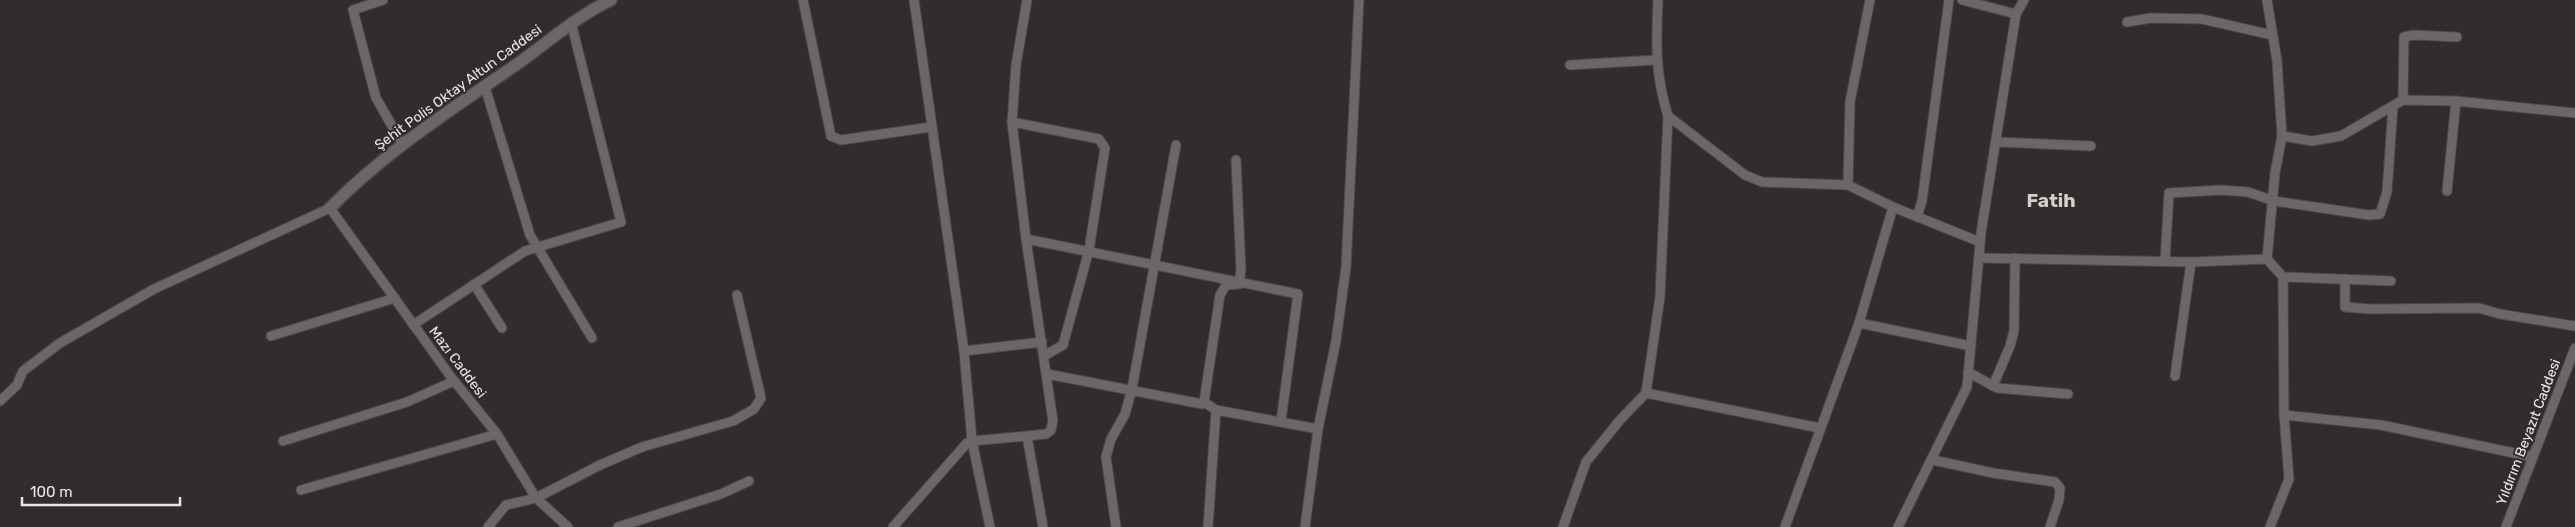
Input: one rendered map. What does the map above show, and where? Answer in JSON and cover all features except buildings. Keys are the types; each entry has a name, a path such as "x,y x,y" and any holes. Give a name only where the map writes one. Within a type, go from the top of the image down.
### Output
{"street":[{"path":"383,0 353,10 376,98 403,145"},
{"name":"Şehit Polis Oktay Altun Caddesi","path":"330,208 372,168 403,145 530,55 571,22 611,0"},
{"path":"803,0 831,136 841,140 931,127"},
{"path":"914,0 964,351 972,441 990,527"},
{"path":"893,527 966,443 1046,434 1051,430 1053,421 1026,239 1012,122 1016,65 1027,0"},
{"path":"1305,527 1318,429 1336,341 1346,267 1359,0"},
{"path":"1563,527 1586,462 1620,420 1646,393 1660,297 1668,116 1662,96 1656,60 1658,0"},
{"path":"1848,184 1850,102 1870,0"},
{"path":"1918,217 1922,201 1949,0"},
{"path":"1962,0 2016,14"},
{"path":"1898,527 1933,460 1967,387 1980,242 2016,14 2024,0"},
{"path":"2268,0 2277,61 2282,136 2267,259 2283,277 2284,415 2289,480 2270,527"},
{"path":"2126,22 2151,18 2202,19 2272,35"},
{"path":"413,326 525,251 620,222 571,22"},
{"path":"2403,100 2404,37 2414,35 2457,37"},
{"path":"1570,65 1656,60"},
{"path":"485,87 530,235 536,248 592,338"},
{"path":"2282,136 2312,141 2341,136 2403,100 2456,101 2575,113"},
{"path":"2447,191 2456,101"},
{"path":"2165,261 2170,193 2221,190 2248,192 2274,201 2369,216 2380,214 2386,192 2393,106"},
{"path":"1668,116 1745,175 1762,182 1848,184 1893,207 1980,242"},
{"path":"1012,122 1099,139 1104,144 1105,154 1089,250 1063,345 1044,356"},
{"path":"1996,142 2091,146"},
{"path":"1116,527 1106,457 1111,439 1125,414 1132,389 1176,145"},
{"path":"1236,160 1239,284"},
{"path":"1785,527 1859,323 1893,207"},
{"path":"0,401 17,385 23,371 69,338 154,289 330,208"},
{"name":"Mazı Caddesi","path":"330,208 413,326 497,434 536,498 568,527"},
{"path":"1026,239 1156,264 1239,284 1298,294 1300,298 1281,421"},
{"path":"1979,258 2191,262 2267,259"},
{"path":"1993,386 2014,331 2015,258"},
{"path":"2175,376 2191,262"},
{"path":"2283,277 2392,281"},
{"path":"2345,279 2344,307 2369,309 2479,308 2500,314 2575,326"},
{"path":"474,284 502,328"},
{"path":"1204,402 1220,295 1226,285 1239,284"},
{"path":"488,527 506,505 536,498 600,465 642,447 732,421 754,409 761,398 737,295"},
{"path":"271,336 395,298"},
{"path":"1859,323 1971,346"},
{"path":"964,351 1042,342"},
{"name":"Yıldırım Beyazıt Caddesi","path":"2506,527 2575,350"},
{"path":"1968,372 1997,388 2068,394"},
{"path":"1046,374 1132,389 1202,404 1204,402 1216,410 1318,429"},
{"path":"283,441 407,402 454,381"},
{"path":"1646,393 1820,428"},
{"path":"1208,527 1216,410"},
{"path":"2284,415 2381,425 2533,457"},
{"path":"302,490 497,434"},
{"path":"1027,436 1043,527"},
{"path":"1933,460 2055,482 2060,488 2059,500 2050,527"},
{"path":"618,527 721,494 749,481"}],"district":[{"name":"Fatih","path":"2051,200"}]}
